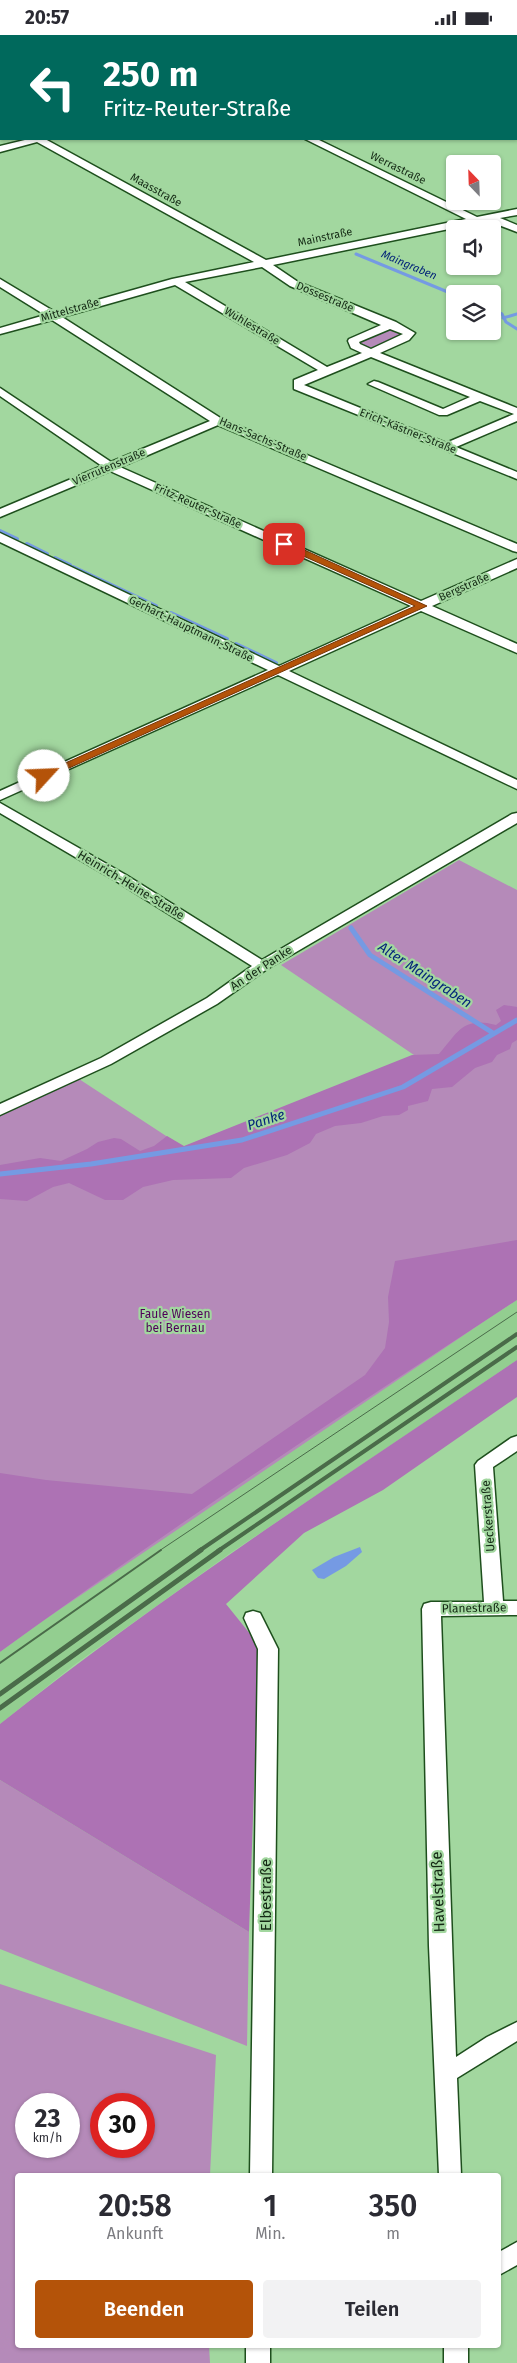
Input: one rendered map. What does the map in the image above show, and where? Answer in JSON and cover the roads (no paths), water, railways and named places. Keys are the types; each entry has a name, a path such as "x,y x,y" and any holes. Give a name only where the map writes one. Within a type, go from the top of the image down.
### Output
{"street":[{"path":"0,149 34,140"},
{"name":"Maasstraße","path":"40,140 262,262"},
{"name":"Werrastraße","path":"312,140 475,220"},
{"name":"Mainstraße","path":"475,220 517,212"},
{"path":"488,217 517,229"},
{"name":"Mainstraße","path":"140,290 262,262 446,226"},
{"name":"Dossestraße","path":"262,262 294,284 407,330 410,335 371,353"},
{"name":"Wuhlestraße","path":"176,281 327,371"},
{"name":"Hans-Sachs-Straße","path":"0,282 218,421 517,548"},
{"name":"Mittelstraße","path":"0,331 140,290"},
{"path":"392,324 356,339 352,343 357,348 517,412"},
{"path":"327,371 371,353"},
{"name":"Erich-Kästner-Straße","path":"327,371 298,382 298,387 517,476"},
{"path":"374,384 442,413 478,397"},
{"name":"Fritz-Reuter-Straße","path":"0,391 110,467 517,649"},
{"path":"447,447 517,417"},
{"name":"Vierrutenstraße","path":"0,513 218,421"},
{"name":"Gerhart-Hauptmann-Straße","path":"0,537 517,785"},
{"name":"Bergstraße","path":"0,796 517,563"},
{"name":"Heinrich-Heine-Straße","path":"0,807 110,871 262,966"},
{"name":"An der Panke","path":"0,1110 106,1061 212,1001 262,966 517,817"},
{"name":"Ueckerstraße","path":"494,1608 484,1465 517,1442"},
{"name":"Planestraße","path":"430,1609 517,1608"},
{"name":"Havelstraße","path":"430,1609 440,1946 450,2173"},
{"name":"Elbestraße","path":"253,1618 268,1649 261,2173"},
{"path":"446,2074 494,2043 517,2031"},
{"path":"501,2264 517,2252"},
{"path":"258,2348 258,2363"},
{"path":"456,2348 456,2363"}],"water":[{"path":"360,1547 362,1552 346,1566 324,1579 318,1578 312,1570 334,1557"}],"waterway":[{"name":"Maingraben","path":"356,254 446,291"},
{"name":"Maingraben","path":"501,314 504,318"},
{"path":"504,318 517,314"},
{"name":"Maingraben","path":"504,318 506,322 517,329"},
{"path":"0,531 17,539"},
{"path":"27,544 47,554"},
{"path":"55,558 70,565"},
{"path":"73,567 156,606"},
{"path":"171,613 227,639"},
{"path":"236,644 276,663"},
{"name":"Alter Maingraben","path":"351,928 370,955 493,1033"},
{"name":"Panke","path":"0,1174 91,1164 242,1140 403,1087 517,1020"}],"tram line":[{"path":"159,1551 517,1312"},
{"path":"0,1663 161,1550"}],"railway":[{"path":"199,1551 517,1334"},
{"path":"218,1551 517,1347"},
{"path":"0,1694 201,1550"},
{"path":"0,1708 220,1550"}],"park label":[{"name":"Faule Wiesen bei Bernau","path":"175,1321"}]}
